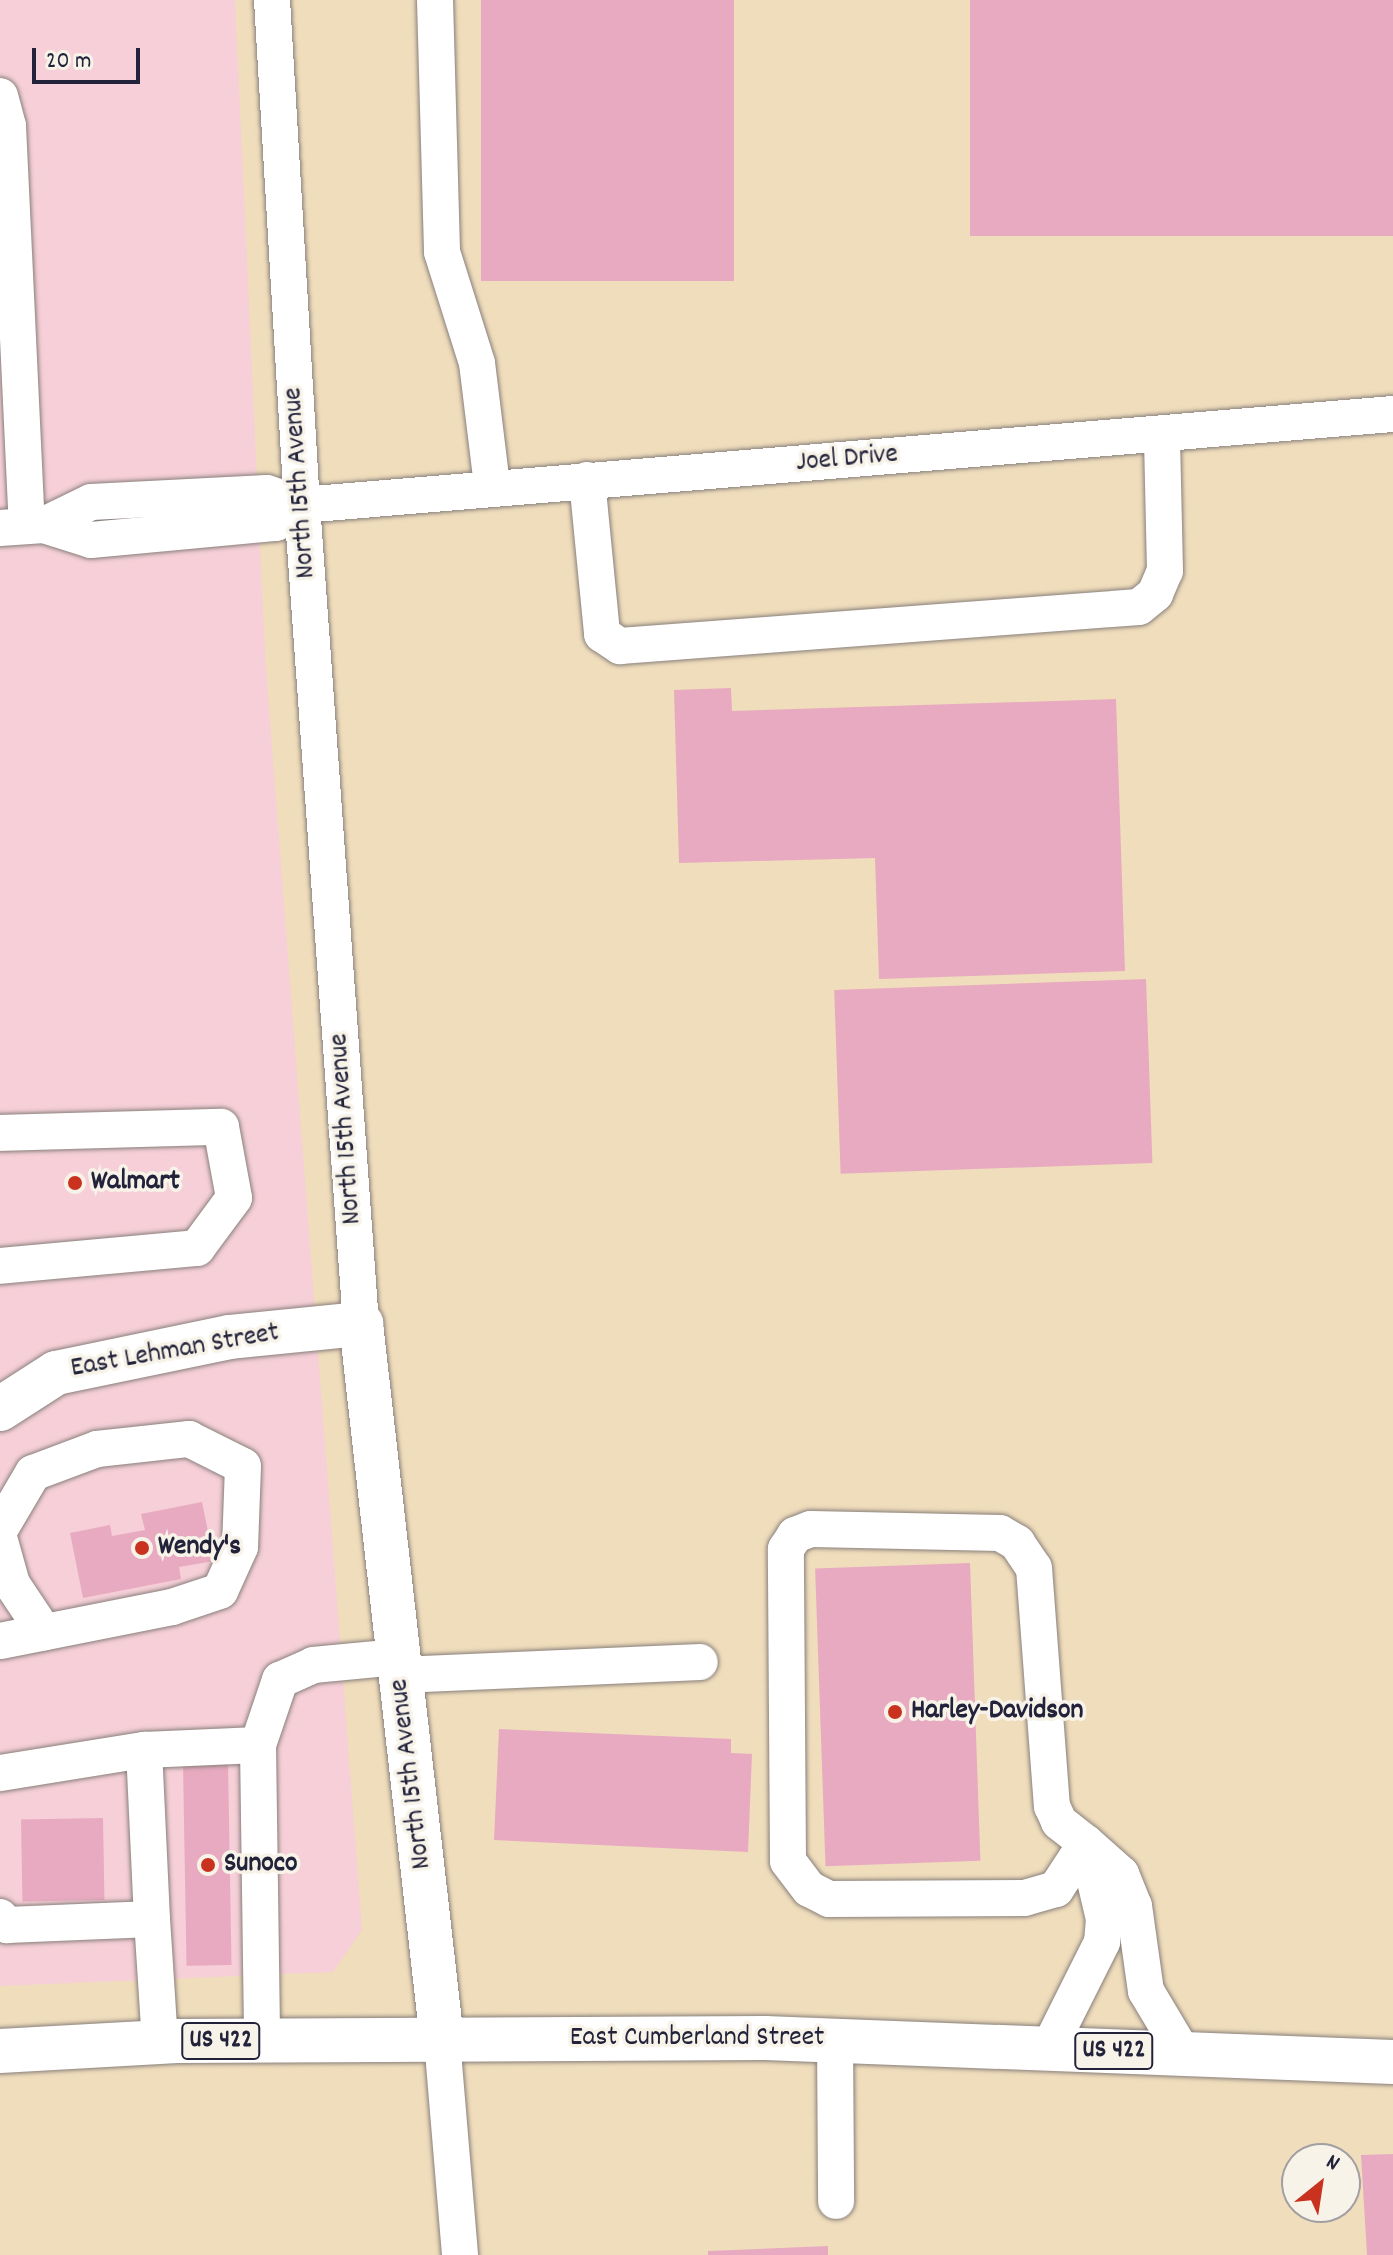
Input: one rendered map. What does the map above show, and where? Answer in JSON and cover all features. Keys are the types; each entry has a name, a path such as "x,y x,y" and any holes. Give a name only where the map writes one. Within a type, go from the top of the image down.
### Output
{"main road":[{"name":"East Lehman Street","path":"0,1409 56,1373 230,1337 361,1324"},
{"name":"North 15th Avenue","path":"361,1324 442,2040"},
{"name":"East Cumberland Street","path":"0,2051 262,2041 835,2039 1393,2062"}],"street":[{"name":"North 15th Avenue","path":"272,0 302,505 361,1324"},
{"path":"435,0 442,252 477,363 492,486"},
{"path":"0,96 8,126 24,526 91,502 267,493 302,505"},
{"name":"Joel Drive","path":"302,505 492,486 1393,414"},
{"path":"587,480 602,634 620,646 1139,607 1155,594 1165,571 1162,434"},
{"path":"0,1133 221,1127 234,1198 197,1248 0,1266"},
{"path":"0,1529 33,1473 97,1449 189,1439 243,1466 240,1547 220,1591 172,1607 0,1641"},
{"path":"1086,1843 1056,1889 1025,1898 829,1899 809,1889 788,1861 786,1549 795,1535 811,1529 1000,1533 1017,1543 1034,1568 1052,1806 1059,1822 1086,1843 1121,1874 1134,1906 1146,1991 1183,2053"},
{"path":"0,1541 12,1584 44,1632"},
{"path":"262,2041 258,1745 280,1680 313,1665 700,1662"},
{"path":"0,1773 144,1750 258,1745"},
{"path":"144,1750 160,2043"},
{"path":"1049,2048 1102,1942 1104,1919 1086,1843"},
{"path":"0,1917 7,1925 152,1919"},
{"path":"835,2039 836,2201"},
{"name":"North 15th Avenue","path":"442,2040 460,2255"}],"shaded area":[{"path":"0,0 235,0 265,655 362,1930 333,1972 0,1986"}],"building":[{"path":"481,0 734,0 734,281 481,281"},
{"path":"970,0 1393,0 1393,236 970,236"},
{"path":"731,688 732,711 1116,699 1125,971 879,979 875,858 679,863 674,690"},
{"path":"1146,979 1152,1163 841,1174 834,990"},
{"name":"Wendy's","path":"202,1502 214,1561 179,1567 181,1579 83,1598 70,1533 110,1525 112,1536 145,1530 141,1514"},
{"name":"Harley-Davidson","path":"970,1563 980,1861 825,1866 815,1568"},
{"path":"499,1729 731,1739 731,1753 752,1754 748,1852 494,1840"},
{"name":"Sunoco","path":"228,1763 232,1965 187,1966 183,1764"},
{"path":"103,1818 104,1900 22,1901 21,1819"},
{"path":"1393,2154 1393,2255 1367,2255 1361,2155"},
{"path":"828,2246 828,2255 708,2255 708,2251"}],"place":[{"name":"Walmart","path":"75,1183"},
{"name":"Wendy's","path":"142,1548"},
{"name":"Harley-Davidson","path":"895,1712"},
{"name":"Sunoco","path":"208,1865"}]}
